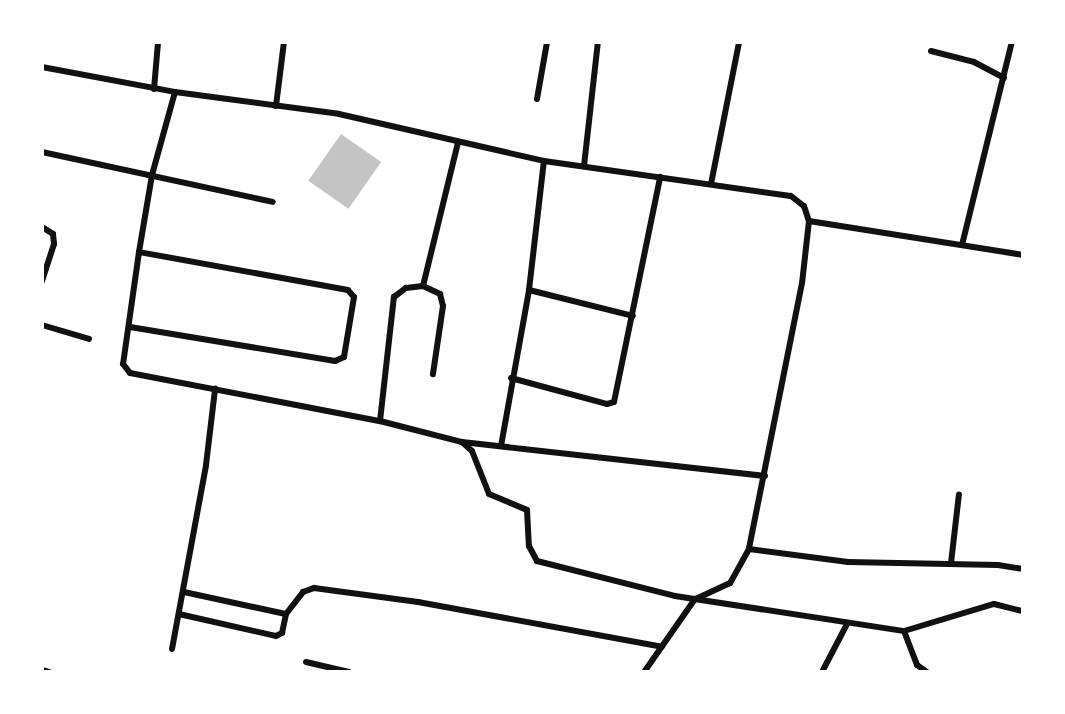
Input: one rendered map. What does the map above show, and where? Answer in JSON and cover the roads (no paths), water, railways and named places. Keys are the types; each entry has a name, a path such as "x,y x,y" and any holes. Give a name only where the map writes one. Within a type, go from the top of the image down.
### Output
{"street":[{"path":"154,89 158,42"},
{"path":"276,106 284,42"},
{"path":"537,99 547,42"},
{"path":"584,166 598,42"},
{"path":"711,184 739,42"},
{"path":"962,245 1012,42"},
{"path":"931,51 974,62 1004,78"},
{"path":"42,67 175,93 339,114 544,161 791,196 804,206 809,221 802,283 749,549 730,583 695,599 644,672"},
{"path":"175,93 152,175 139,252 126,369 135,376 215,388 380,421 462,442 765,476"},
{"path":"423,286 458,142"},
{"path":"42,152 273,202"},
{"path":"501,446 511,378 529,290 544,161"},
{"path":"511,378 607,404 614,402 660,177"},
{"path":"809,221 1023,255"},
{"path":"42,226 53,234 54,244 42,282"},
{"path":"130,327 341,360 354,297 348,290 139,252"},
{"path":"380,421 394,297 406,288 423,286 440,294 443,306 433,374"},
{"path":"529,290 633,316"},
{"path":"42,325 89,339"},
{"path":"172,649 184,592 215,388"},
{"path":"462,442 472,451 489,494 527,510 529,546 537,561 695,599 904,631 994,604 1023,611"},
{"path":"951,563 959,494"},
{"path":"749,549 848,562 951,563 1023,569"},
{"path":"179,614 276,636 282,633 286,614 303,592 314,588 418,602 662,647"},
{"path":"184,592 286,614"},
{"path":"822,672 847,624"},
{"path":"904,631 917,666 927,672"},
{"path":"306,662 349,672"},
{"path":"42,670 49,672"}]}
